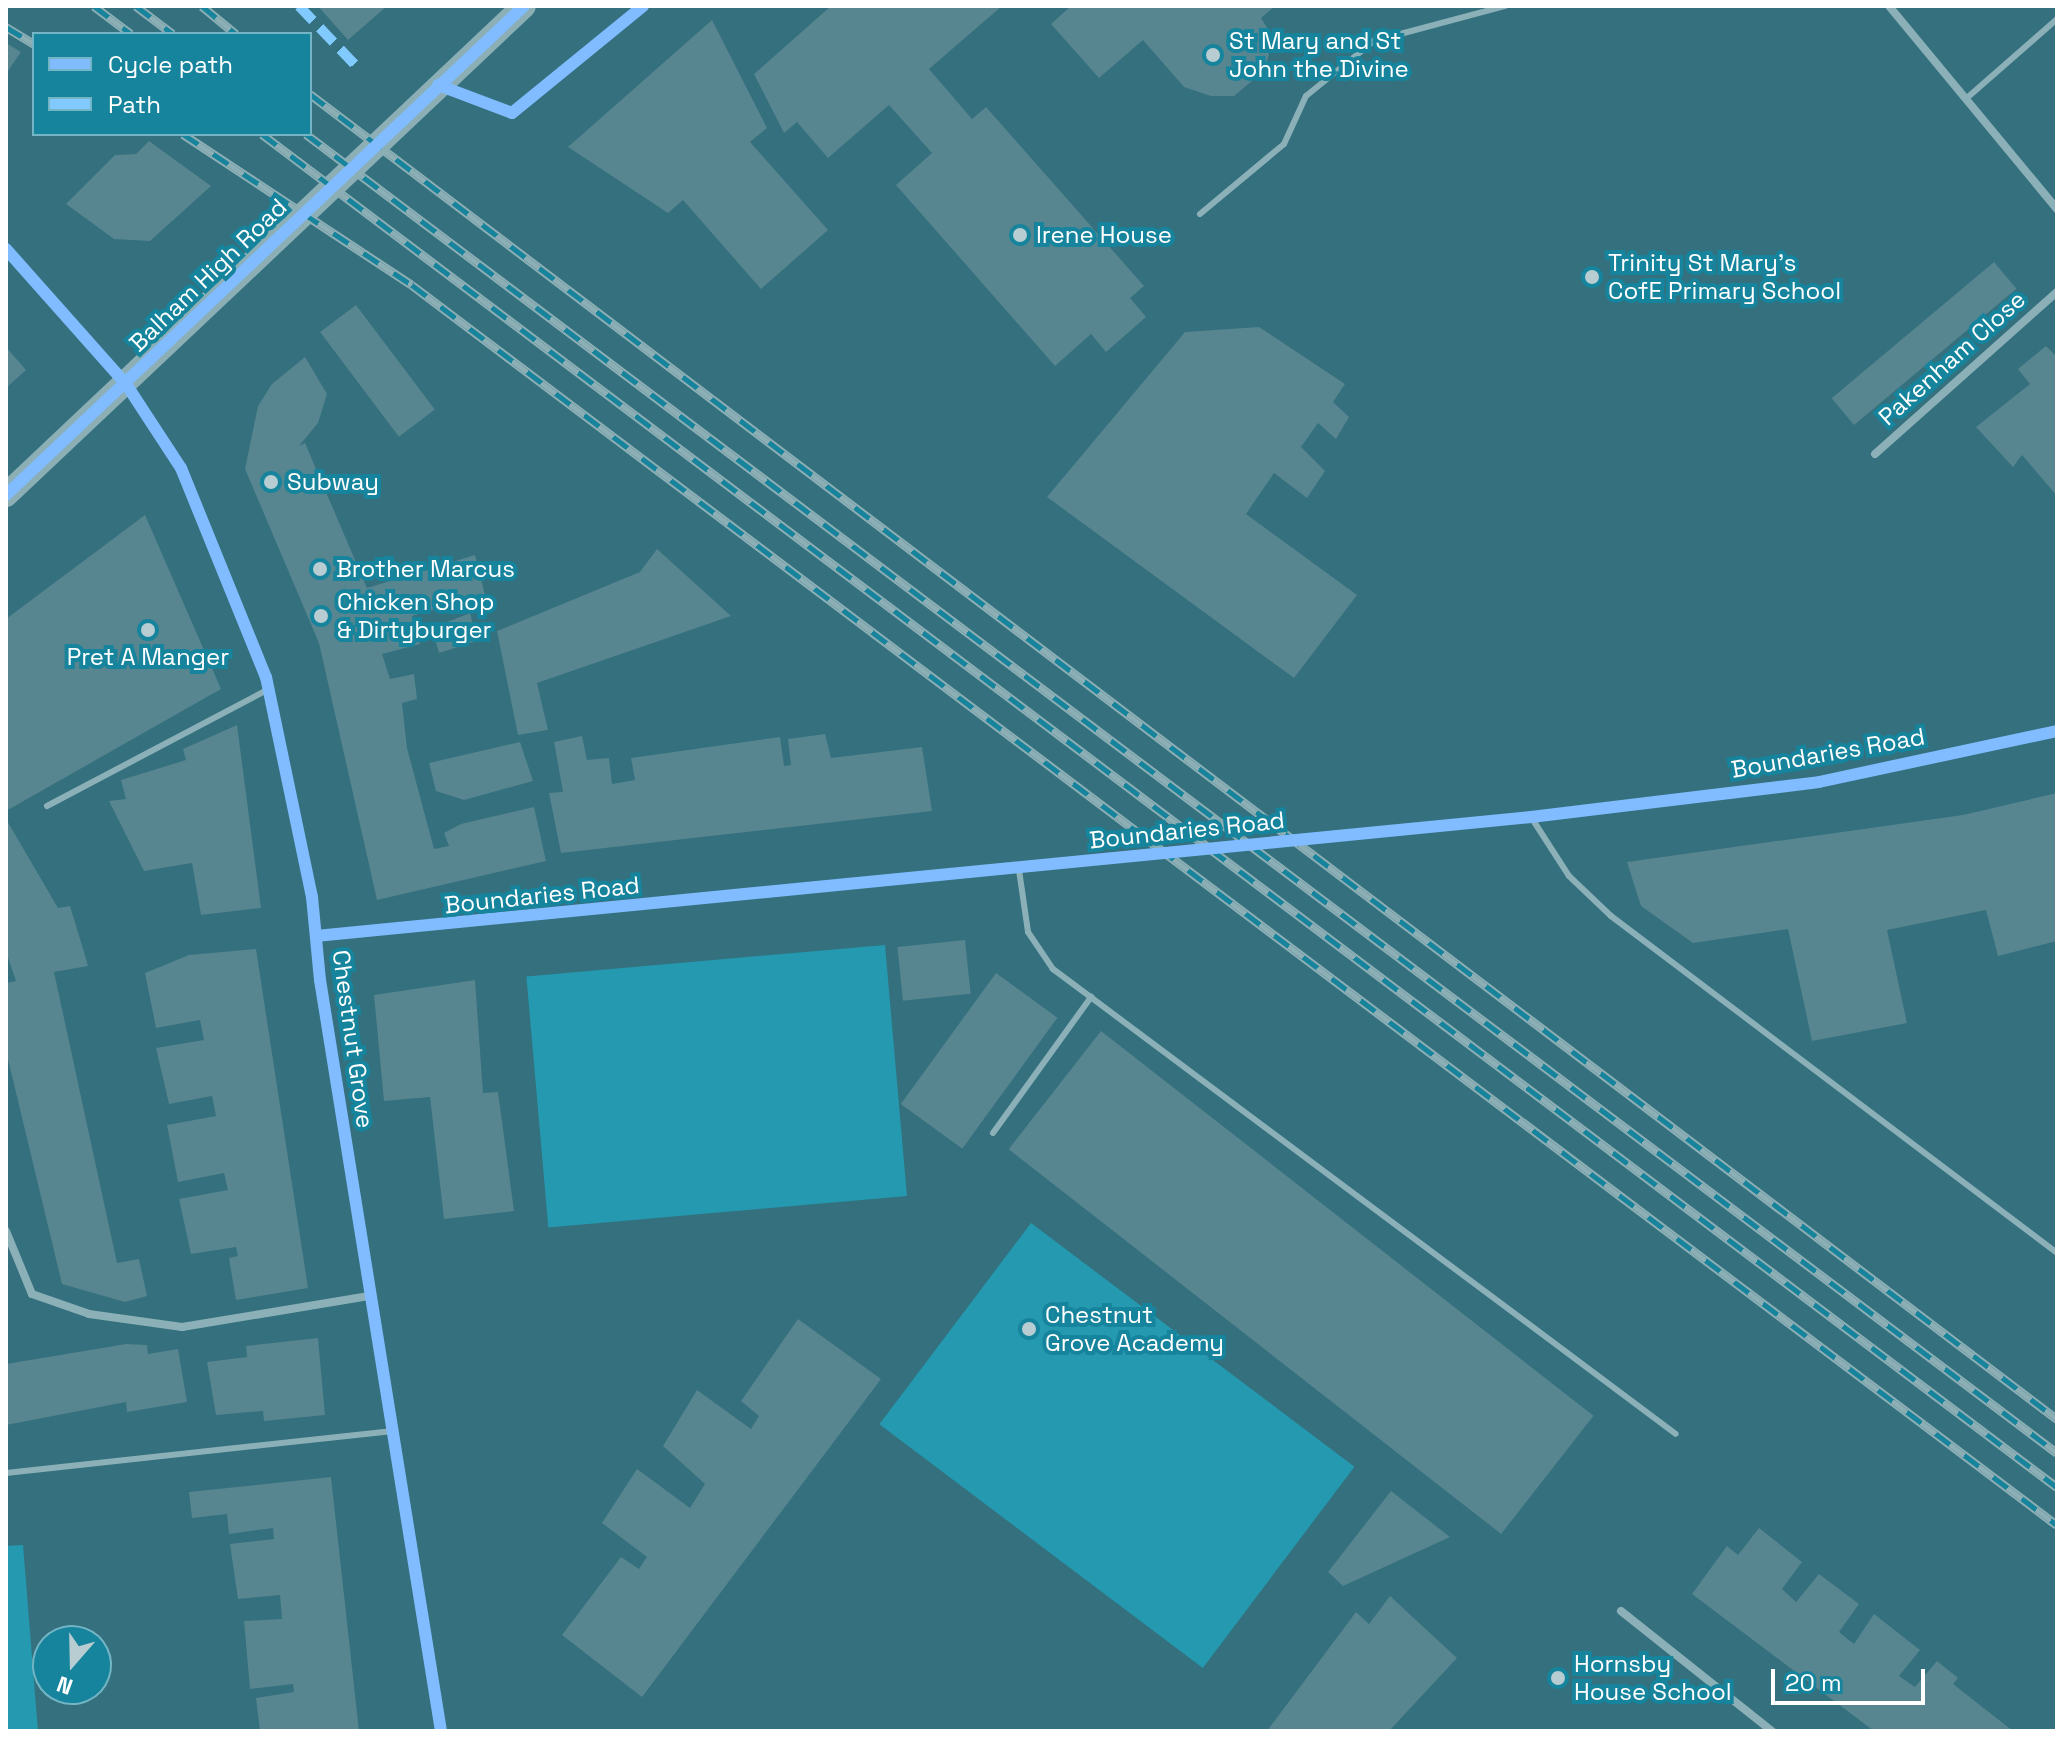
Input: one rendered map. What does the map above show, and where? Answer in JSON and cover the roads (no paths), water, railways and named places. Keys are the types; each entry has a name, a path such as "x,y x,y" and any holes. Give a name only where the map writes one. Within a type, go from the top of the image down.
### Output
{"highway":[{"name":"Balham High Road","path":"6,495 524,6"}],"street":[{"path":"1889,6 1968,97 2057,209"},
{"name":"Chestnut Grove","path":"6,249 126,384 192,489 269,689 316,936 391,1431 441,1731"},
{"name":"Pakenham Close","path":"1875,454 2057,292"},
{"name":"Boundaries Road","path":"316,936 1019,870 1531,817 1819,782 2057,731"},
{"path":"6,1231 32,1294 89,1314 182,1327 370,1296"},
{"path":"1621,1611 1772,1731"}],"lane":[{"path":"1200,214 1284,144 1306,96 1374,41 1505,6"},
{"path":"1968,97 2057,19"},
{"path":"47,806 269,689"},
{"path":"1531,817 1569,876 1611,916 2057,1253"},
{"path":"1019,870 1036,951 1091,997 1676,1434"},
{"path":"993,1133 1091,997"},
{"path":"6,1473 391,1431"}],"railway":[{"path":"94,6 128,32"},
{"path":"136,6 170,32"},
{"path":"202,6 234,32"},
{"path":"6,27 32,43"},
{"path":"312,96 2057,1419"},
{"path":"186,136 412,285 2057,1525"},
{"path":"265,136 2057,1487"},
{"path":"309,136 2057,1453"}],"place":[{"name":"St Mary and St John the Divine","path":"1213,55"},
{"name":"Irene House","path":"1020,235"},
{"name":"Trinity St Mary's CofE Primary School","path":"1592,277"},
{"name":"Subway","path":"271,482"},
{"name":"Brother Marcus","path":"320,569"},
{"name":"Chicken Shop & Dirtyburger","path":"321,616"},
{"name":"Pret A Manger","path":"148,630"},
{"name":"Chestnut Grove Academy","path":"1029,1329"},
{"name":"Hornsby House School","path":"1558,1678"}]}
